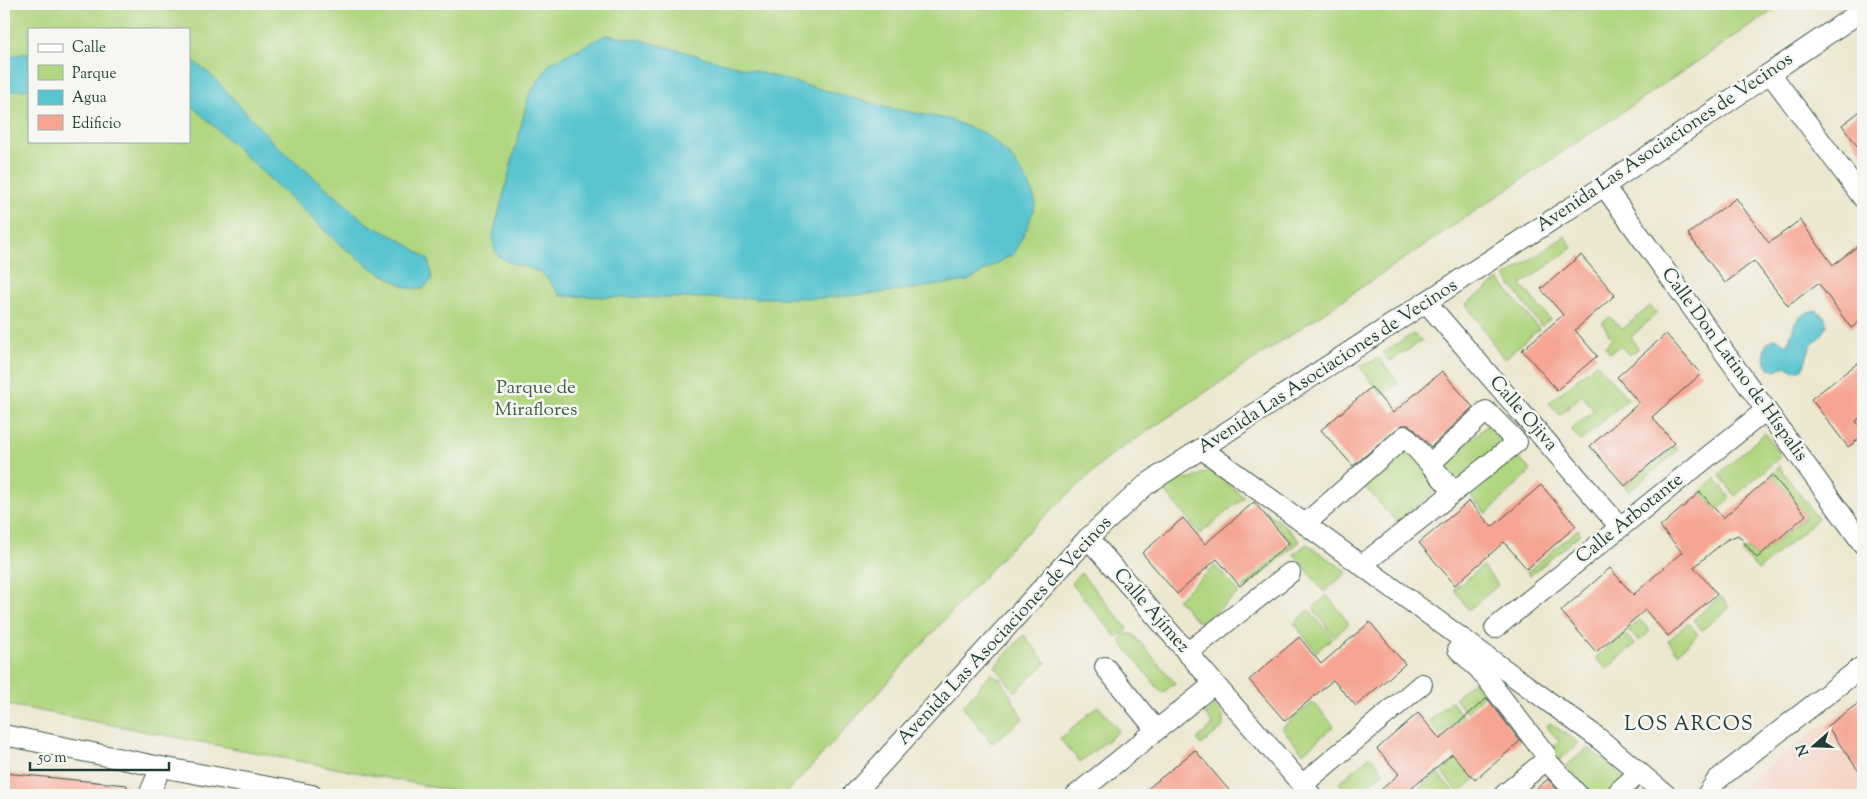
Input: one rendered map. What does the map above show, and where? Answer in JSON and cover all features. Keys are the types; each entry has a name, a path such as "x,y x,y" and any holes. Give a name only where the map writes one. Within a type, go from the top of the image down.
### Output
{"street":[{"name":"Avenida Las Asociaciones de Vecinos","path":"853,795 1088,538 1147,484 1604,186 1863,10"},
{"path":"1770,73 1863,198"},
{"name":"Calle Don Latino de Híspalis","path":"1604,186 1863,544"},
{"name":"Calle Ojiva","path":"1426,302 1620,527"},
{"name":"Calle Arbotante","path":"1495,628 1766,410"},
{"path":"1362,565 1517,442 1486,411 1430,464"},
{"path":"1305,524 1405,436 1454,492"},
{"path":"1202,449 1597,737 1666,795"},
{"name":"Calle Ajímez","path":"1088,538 1306,790"},
{"path":"1187,653 1290,573"},
{"path":"1448,628 1441,633 1480,670 1546,757 1578,795"},
{"path":"1707,795 1717,780 1863,666"},
{"path":"1105,667 1156,730"},
{"path":"1076,795 1214,684"},
{"path":"1306,790 1422,684"},
{"path":"4,735 312,795"},
{"path":"1504,795 1546,757"},
{"path":"149,795 161,767"},
{"path":"1618,794 1639,773"}],"shaded area":[{"path":"1863,694 1863,795 1732,795"}],"green space":[{"name":"Parque de Miraflores","path":"4,4 1783,4 1109,457 1009,549 785,795 474,795 4,704"},
{"path":"1565,236 1572,248 1521,285 1550,319 1541,326 1505,277"},
{"path":"1499,280 1539,329 1504,359 1466,304"},
{"path":"1650,306 1657,313 1631,337 1638,349 1629,355 1620,346 1610,353 1605,346 1612,339 1602,323 1610,317 1623,329"},
{"path":"1413,334 1422,341 1390,361 1382,353"},
{"path":"1379,358 1399,383 1382,395 1360,367"},
{"path":"1596,363 1628,399 1581,441 1571,429 1594,411 1582,395 1560,415 1549,403"},
{"path":"1490,423 1507,444 1458,487 1439,466"},
{"path":"1765,433 1781,456 1735,496 1719,474"},
{"path":"1411,442 1445,482 1398,523 1363,485"},
{"path":"1675,446 1677,451 1629,492 1625,486"},
{"path":"1511,449 1531,471 1486,514 1465,489"},
{"path":"1779,466 1818,519 1758,570 1742,552 1748,548 1757,558 1806,516 1772,475"},
{"path":"1210,470 1244,497 1200,534 1165,491 1182,478 1190,480"},
{"path":"1715,478 1730,498 1713,515 1713,506 1700,492"},
{"path":"1263,509 1285,526 1300,541 1244,590 1242,588 1292,543"},
{"path":"1578,529 1580,534 1530,576 1527,572"},
{"path":"1307,544 1347,572 1324,592 1294,554"},
{"path":"1215,566 1239,592 1205,622 1198,622 1177,599"},
{"path":"1483,566 1498,585 1469,610 1454,589"},
{"path":"1081,573 1128,629 1117,638 1071,583"},
{"path":"1327,595 1349,624 1334,637 1313,608"},
{"path":"1721,596 1729,608 1702,630 1693,620"},
{"path":"1309,610 1332,638 1316,652 1294,623"},
{"path":"1640,620 1650,631 1639,641 1628,630"},
{"path":"1688,622 1698,634 1678,653 1668,641"},
{"path":"1624,633 1635,644 1607,669 1595,658"},
{"path":"1124,634 1133,634 1175,683 1162,693 1121,642"},
{"path":"1024,635 1046,663 1015,692 995,666"},
{"path":"991,673 998,679 1001,679 1023,719 992,743 963,706"},
{"path":"1476,679 1487,692 1466,713 1455,698"},
{"path":"1451,701 1463,716 1440,735 1429,721"},
{"path":"1313,702 1334,726 1303,753 1282,728"},
{"path":"1098,706 1119,731 1080,762 1060,739"},
{"path":"1215,706 1223,717 1223,727 1201,745 1197,739 1213,725 1205,714"},
{"path":"1550,723 1579,743 1555,764 1546,755 1559,741 1547,727"},
{"path":"1588,748 1627,778 1607,795 1578,795 1557,773"},
{"path":"1370,756 1384,772 1355,795 1348,795 1339,783"},
{"path":"1458,757 1475,779 1460,794 1442,772"},
{"path":"1437,773 1457,795 1422,795 1417,790"}],"water":[{"path":"606,35 641,40 893,109 948,119 986,134 1012,158 1030,186 1036,203 1027,228 1013,254 968,281 881,293 825,298 560,296 543,275 535,270 503,259 497,254 493,235 529,95 550,63"},
{"path":"28,53 28,89 4,92 4,57"},
{"path":"190,58 212,76 274,143 368,224 401,240 428,259 432,279 423,289 408,288 373,269 339,244 190,104"},
{"path":"1815,310 1824,316 1827,325 1822,335 1810,347 1803,369 1794,371 1786,366 1776,371 1769,368 1764,355 1765,346 1776,338 1786,345 1797,320 1806,313"}],"building":[{"path":"1863,109 1863,154 1842,125"},
{"path":"1736,198 1769,243 1800,220 1833,265 1863,242 1863,319 1851,328 1818,283 1788,306 1754,261 1725,283 1688,234"},
{"path":"1581,255 1615,295 1575,330 1597,356 1557,390 1522,350 1563,315 1541,289"},
{"path":"1666,334 1701,374 1652,417 1674,443 1625,486 1590,446 1639,403 1617,377"},
{"path":"1863,359 1863,416 1856,421 1863,431 1863,436 1848,447 1811,399"},
{"path":"1442,371 1473,407 1431,447 1413,428 1408,425 1402,425 1353,466 1321,430 1371,387 1393,413"},
{"path":"1772,475 1806,515 1757,558 1738,535 1726,540 1694,567 1717,594 1668,636 1645,610 1596,652 1561,611 1610,568 1633,595 1682,552 1660,527 1700,492 1723,518"},
{"path":"1541,485 1576,526 1527,569 1504,542 1455,585 1419,543 1469,501 1492,527"},
{"path":"1254,502 1289,543 1240,586 1217,559 1177,594 1142,553 1183,518 1205,544"},
{"path":"1370,622 1405,664 1356,706 1333,680 1285,721 1249,680 1299,637 1321,664"},
{"path":"1487,698 1520,741 1502,757 1475,780 1452,754 1404,795 1375,795 1399,774 1377,749 1418,713 1440,739"},
{"path":"1863,700 1863,777 1827,726"},
{"path":"1195,750 1233,795 1140,795"},
{"path":"4,773 127,785 126,795 4,795"},
{"path":"1548,779 1561,794 1529,795"}],"district":[{"name":"LOS ARCOS","path":"1689,725"}]}
